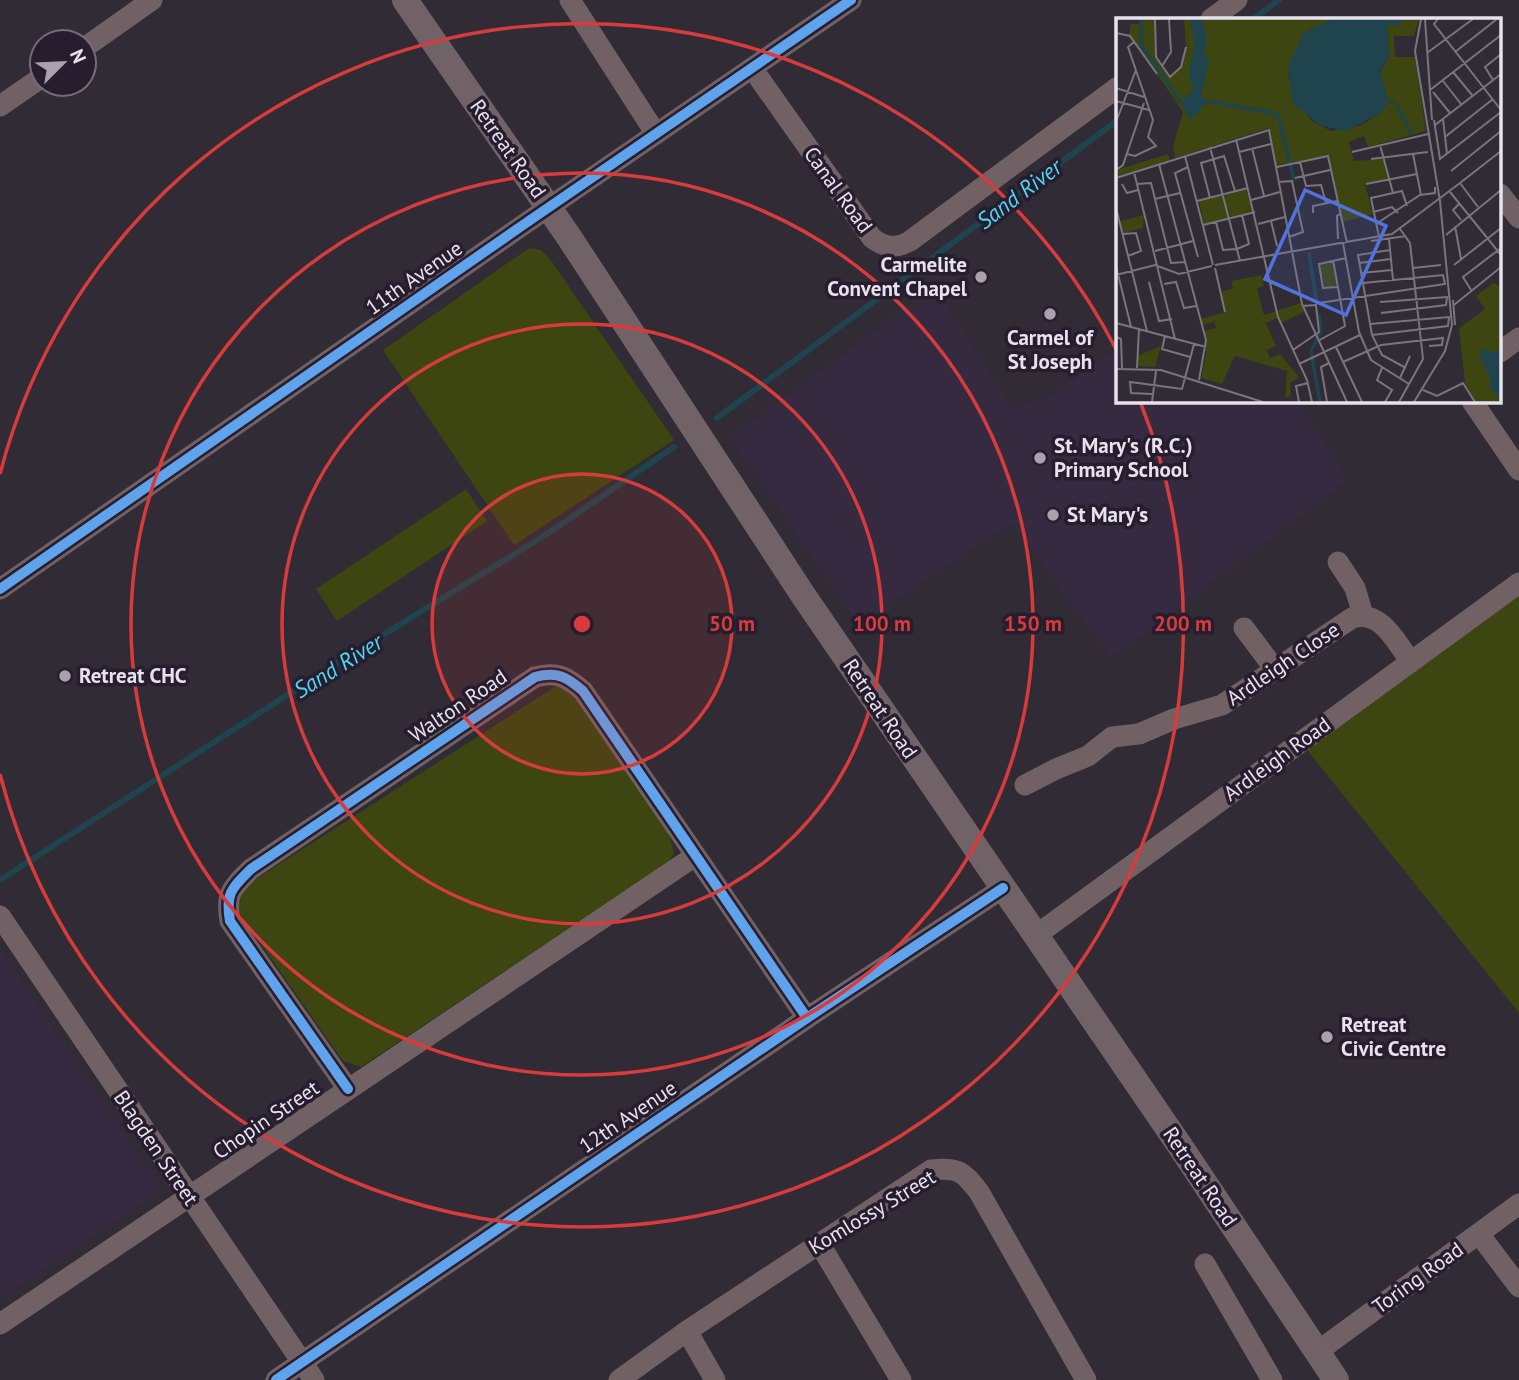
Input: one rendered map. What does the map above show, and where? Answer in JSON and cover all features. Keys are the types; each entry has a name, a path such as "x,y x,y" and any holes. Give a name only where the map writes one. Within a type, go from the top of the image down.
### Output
{"main road":[{"name":"Retreat Road","path":"405,0 548,208 703,444 1035,936 1188,1157 1336,1380"}],"street":[{"path":"98,38 152,0"},
{"path":"570,0 656,134"},
{"name":"11th Avenue","path":"0,589 851,0"},
{"path":"1212,18 1237,0"},
{"name":"Canal Road","path":"752,68 872,238 886,246 895,247 910,241 1116,89"},
{"path":"0,106 28,87"},
{"path":"1502,197 1519,219"},
{"path":"1502,351 1519,338"},
{"path":"1473,402 1519,470"},
{"path":"1338,562 1355,588 1363,615"},
{"name":"Ardleigh Road","path":"1035,936 1519,583"},
{"name":"Ardleigh Close","path":"1025,785 1088,756 1112,737 1139,734 1174,719 1222,705 1352,618 1363,615 1383,625 1410,662"},
{"path":"1244,628 1275,668"},
{"name":"Walton Road","path":"348,1089 230,921 227,904 231,889 251,869 535,677 550,673 568,677 583,691 807,1018"},
{"name":"Chopin Street","path":"0,1324 695,856"},
{"name":"12th Avenue","path":"276,1380 307,1372 807,1018 1003,888"},
{"name":"Blagden Street","path":"0,916 307,1372"},
{"name":"Komlossy Street","path":"619,1380 687,1331 931,1170 948,1168 965,1175 979,1192 1086,1380"},
{"name":"Toring Road","path":"1317,1352 1519,1204"},
{"path":"1479,1234 1519,1287"},
{"path":"819,1243 901,1380"},
{"path":"1205,1264 1272,1380"},
{"path":"687,1331 715,1380"}],"shaded area":[{"name":"St. Mary's (R.C.) Primary School","path":"935,287 1014,411 1033,399 1037,406 1116,347 1116,402 1299,402 1348,480 1111,658 1012,522 859,625 730,437"},
{"path":"0,948 162,1190 0,1300"}],"green space":[{"path":"529,248 541,250 550,259 674,440 514,545 383,350"},
{"path":"466,489 487,521 337,621 316,589"},
{"path":"1519,595 1519,1013 1307,750"},
{"path":"561,683 571,689 670,836 674,854 668,862 361,1067 343,1061 237,910 244,887"}],"waterway":[{"name":"Sand River","path":"1254,18 1279,0"},
{"name":"Sand River","path":"717,418 1116,121"},
{"name":"Sand River","path":"0,880 326,670 547,534 674,447"}],"cycle path":[{"path":"0,589 851,0"},
{"path":"348,1089 230,921 229,897 251,869 535,677 543,675 561,676 583,691 807,1018"},
{"path":"276,1380 807,1018 1003,888"}],"place":[{"name":"Carmelite Convent Chapel","path":"981,277"},
{"name":"Carmel of St Joseph","path":"1050,314"},
{"name":"St. Mary's (R.C.) Primary School","path":"1040,458"},
{"name":"St Mary's","path":"1053,515"},
{"name":"Retreat CHC","path":"65,676"},
{"name":"Retreat Civic Centre","path":"1327,1037"}]}
